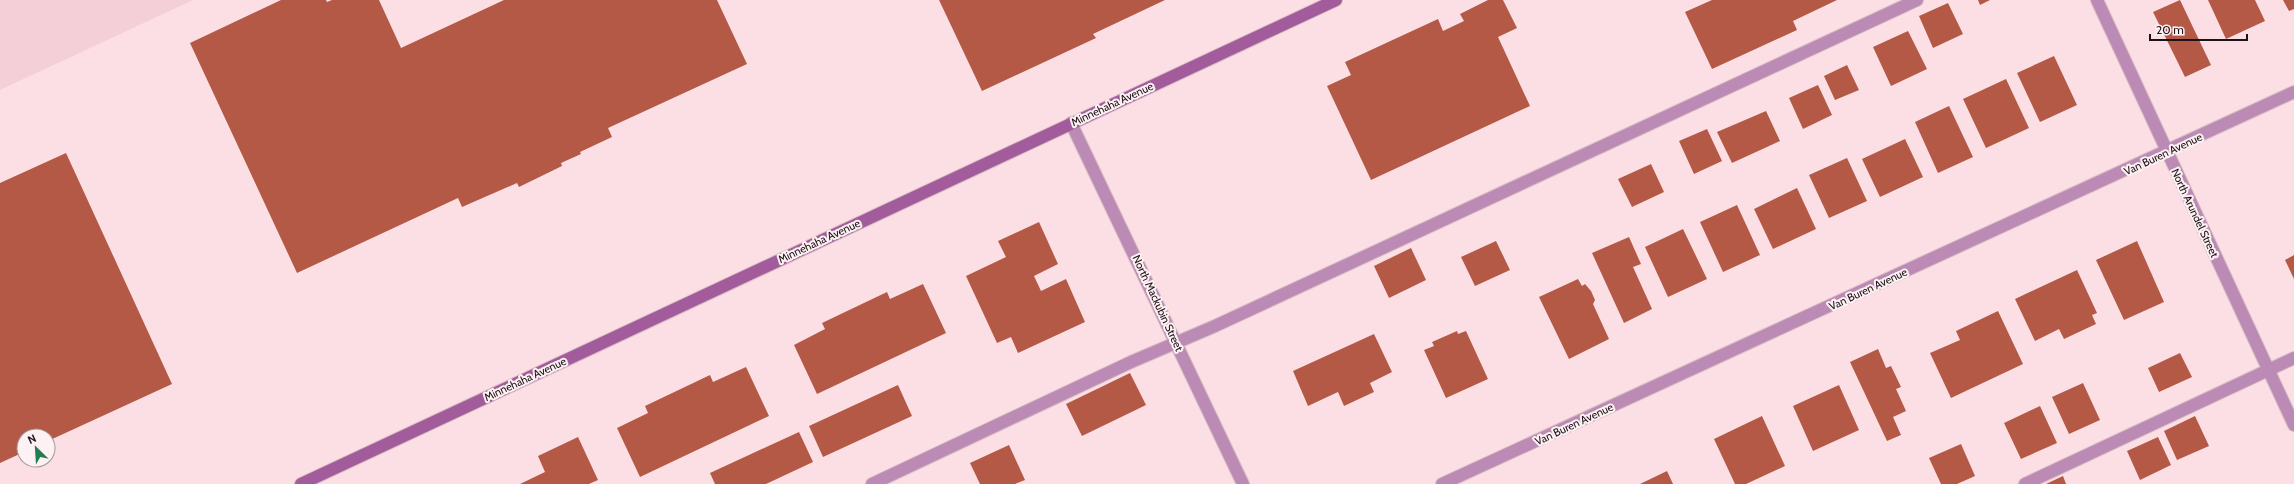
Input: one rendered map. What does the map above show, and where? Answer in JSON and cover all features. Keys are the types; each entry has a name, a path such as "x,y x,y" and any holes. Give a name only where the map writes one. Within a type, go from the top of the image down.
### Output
{"main road":[{"name":"Minnehaha Avenue","path":"302,484 1336,0"}],"street":[{"path":"872,484 1131,362 1917,0"},
{"name":"North Arundel Street","path":"2097,0 2166,152 2294,425"},
{"name":"Van Buren Avenue","path":"1442,484 2294,92"},
{"name":"North Mackubin Street","path":"1071,123 1177,342 1243,484"},
{"path":"2025,484 2294,358"}],"shaded area":[{"path":"0,0 193,0 0,90"}],"building":[{"path":"281,0 326,0 327,2 332,0 379,0 401,48 504,0 717,0 747,64 608,128 612,137 580,152 581,154 561,163 562,166 519,187 517,183 462,207 458,198 297,273 190,43"},
{"path":"939,0 1165,0 1093,34 1096,38 982,91"},
{"path":"1488,0 1503,0 1517,28 1498,37 1530,106 1371,180 1327,86 1351,75 1345,62 1438,19 1443,31 1464,21 1460,14"},
{"path":"1712,0 1837,0 1793,21 1797,30 1712,69 1685,12"},
{"path":"1978,0 1990,0 1980,5"},
{"path":"2180,0 2211,65 2185,77 2153,12"},
{"path":"2208,0 2255,0 2265,21 2226,39"},
{"path":"2283,0 2294,0 2294,9 2289,11"},
{"path":"1948,3 1963,34 1933,48 1919,16"},
{"path":"1908,31 1927,69 1891,86 1873,47"},
{"path":"2054,56 2077,105 2040,122 2017,73"},
{"path":"1847,65 1859,90 1835,100 1824,76"},
{"path":"2006,79 2029,128 1986,148 1963,99"},
{"path":"1818,85 1832,115 1803,129 1789,98"},
{"path":"1949,106 1973,157 1938,173 1915,122"},
{"path":"1766,111 1780,141 1732,163 1717,132"},
{"path":"1707,129 1722,161 1694,174 1679,141"},
{"path":"1905,139 1923,177 1880,197 1862,159"},
{"path":"66,153 172,384 56,437 56,428 16,428 16,456 0,463 0,183"},
{"path":"1847,158 1867,201 1829,218 1809,175"},
{"path":"1651,164 1664,192 1632,207 1618,179"},
{"path":"1797,188 1816,229 1773,249 1754,209"},
{"path":"1737,205 1760,255 1723,272 1700,222"},
{"path":"1039,222 1058,264 1034,276 1041,291 1066,279 1085,322 1018,353 1011,337 997,343 966,276 1006,257 998,241"},
{"path":"1683,229 1707,279 1668,297 1645,247"},
{"path":"1629,237 1641,264 1633,267 1652,309 1624,323 1592,253"},
{"path":"1496,241 1510,270 1475,286 1461,257"},
{"path":"2137,241 2164,302 2124,320 2096,260"},
{"path":"1411,248 1426,280 1389,298 1374,266"},
{"path":"2294,255 2294,279 2285,260"},
{"path":"2077,270 2097,313 2092,315 2096,324 2064,339 2059,329 2035,341 2015,299"},
{"path":"1578,279 1582,286 1585,284 1591,291 1595,300 1593,304 1609,339 1569,359 1539,297"},
{"path":"923,284 946,333 817,394 794,345 825,329 822,323 887,292 890,299"},
{"path":"1998,311 2023,364 1951,398 1930,353 1960,340 1956,331"},
{"path":"1457,331 1458,334 1466,331 1488,379 1446,398 1424,350 1434,346 1432,342"},
{"path":"1374,334 1392,372 1370,383 1374,392 1344,406 1338,392 1308,406 1293,371"},
{"path":"1878,349 1886,368 1891,366 1901,387 1896,389 1906,411 1893,417 1901,435 1887,441 1850,362"},
{"path":"2180,353 2192,377 2159,392 2148,368"},
{"path":"746,367 769,416 640,477 617,428 648,413 645,406 710,375 713,382"},
{"path":"1130,373 1146,405 1082,436 1066,404"},
{"path":"2083,383 2100,420 2069,434 2052,397"},
{"path":"898,385 912,416 823,457 809,426"},
{"path":"1839,385 1859,430 1813,451 1793,406"},
{"path":"2040,406 2057,443 2021,459 2004,423"},
{"path":"1762,416 1785,466 1746,484 1735,484 1714,439"},
{"path":"2195,416 2209,446 2177,460 2164,431"},
{"path":"799,432 813,462 766,484 715,484 710,473"},
{"path":"578,437 598,480 589,484 520,484 545,472 538,456"},
{"path":"2158,437 2171,465 2140,480 2127,451"},
{"path":"1961,444 1975,476 1957,484 1941,484 1929,458"},
{"path":"1009,445 1025,480 1015,484 980,484 970,463"},
{"path":"1667,471 1673,484 1640,484"},
{"path":"2063,476 2066,484 2046,484"}]}
